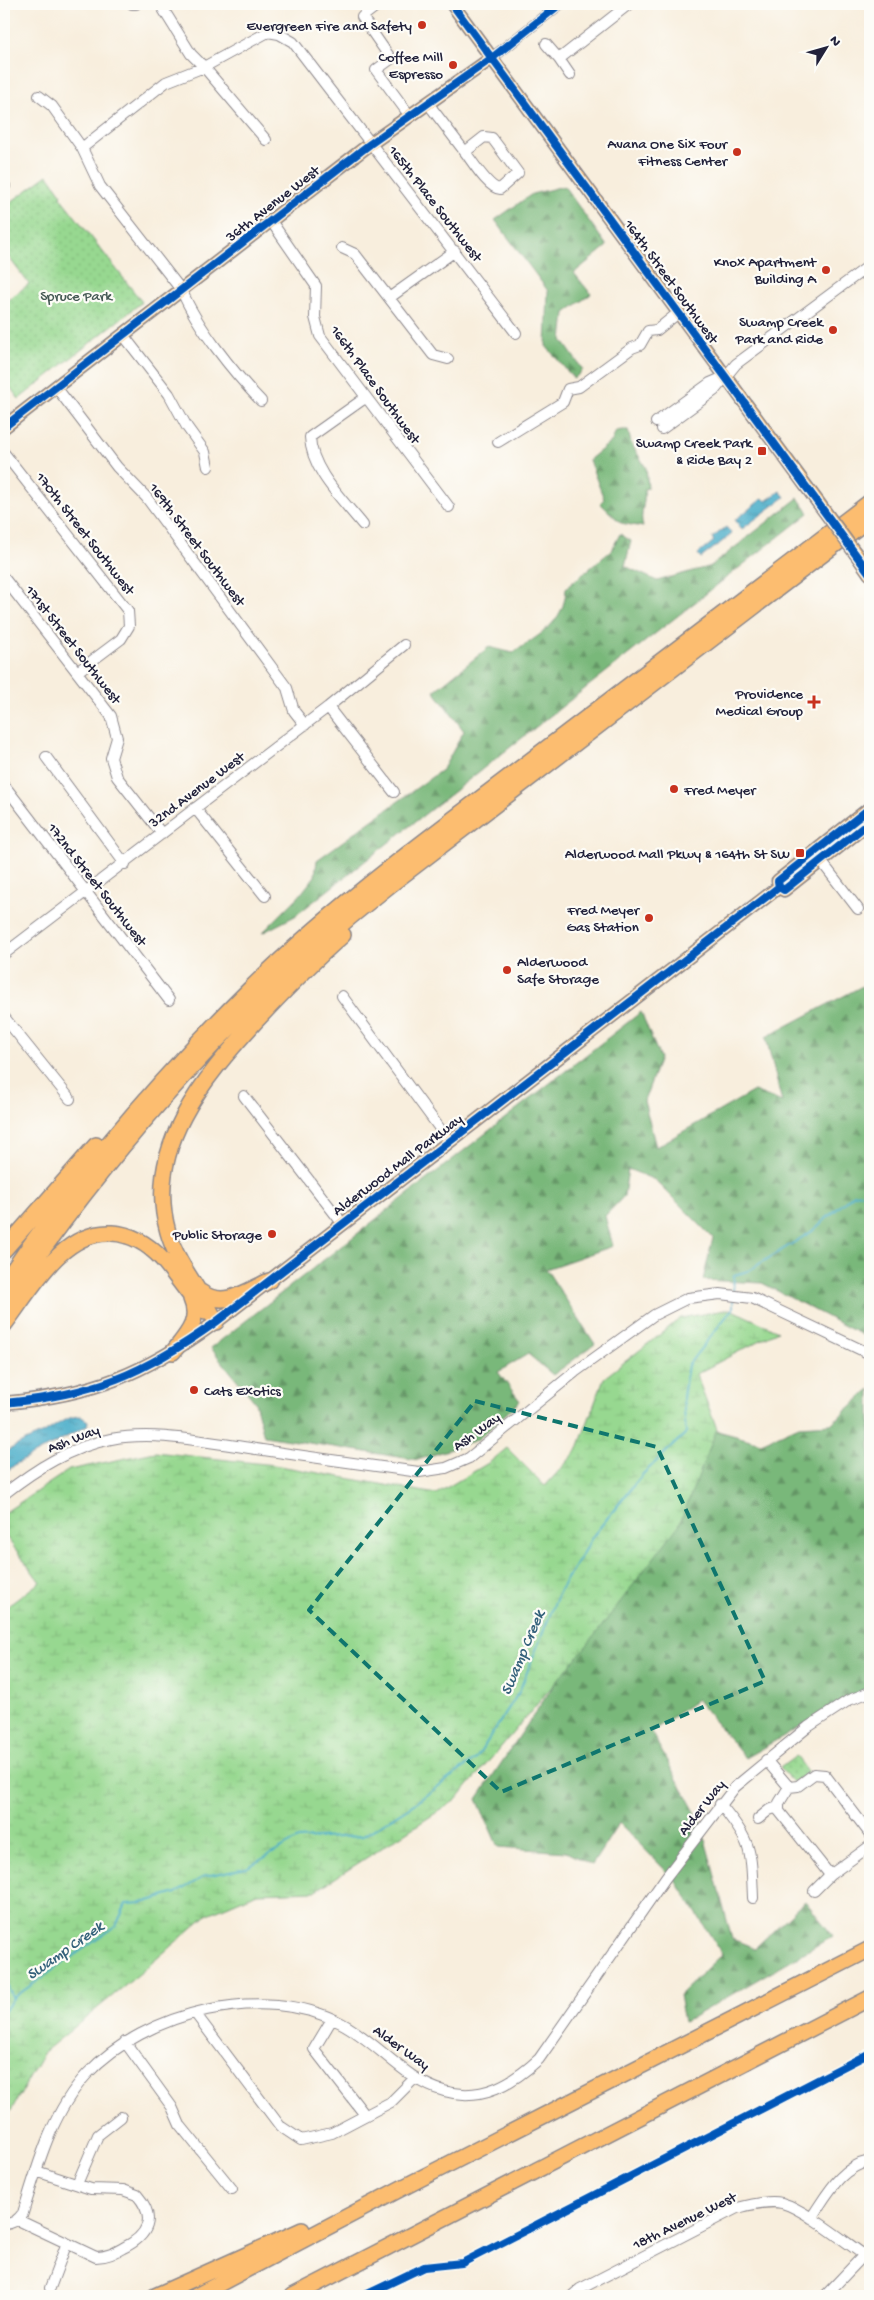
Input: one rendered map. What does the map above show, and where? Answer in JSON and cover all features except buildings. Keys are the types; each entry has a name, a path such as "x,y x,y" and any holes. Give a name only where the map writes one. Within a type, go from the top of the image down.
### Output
{"highway":[{"path":"4,1283 110,1142 250,988 389,868 870,502"},
{"path":"4,1304 79,1200 168,1091 221,1034 315,946 368,902 870,518"},
{"path":"173,1352 196,1318 195,1294 167,1231 163,1206 162,1184 166,1162 183,1114 203,1083 234,1045 287,988 440,847"},
{"path":"4,1250 52,1192 188,1044 200,1041"},
{"path":"4,1325 66,1247 88,1235 103,1232 126,1235 146,1244 195,1294 216,1322"},
{"path":"195,1294 213,1300 223,1300 269,1280"},
{"path":"196,2296 400,2189 870,1949"},
{"path":"294,2296 870,1998"},
{"path":"155,2296 218,2266 400,2189"}],"main road":[{"name":"164th Street Southwest","path":"452,4 870,574"},
{"name":"36th Avenue West","path":"4,427 370,144 492,58"},
{"name":"Alderwood Mall Parkway","path":"779,887 778,881 870,808"},
{"name":"Alderwood Mall Parkway","path":"779,887 784,890 870,822"},
{"name":"Alderwood Mall Parkway","path":"4,1403 69,1395 104,1385 173,1352 216,1322 779,887"}],"street":[{"path":"160,4 191,54 266,140"},
{"path":"379,4 362,17 391,59 376,70 410,116"},
{"name":"36th Avenue West","path":"492,58 560,4"},
{"path":"559,59 629,4"},
{"name":"165th Place Southwest","path":"204,67 268,32 279,34 293,42 516,333"},
{"path":"546,44 570,75"},
{"path":"82,148 166,82 204,67"},
{"path":"39,96 52,106 82,148 100,186 182,291 189,309 245,384 261,401"},
{"path":"428,103 465,152 496,189 500,189 518,173 492,138 484,137 465,152"},
{"name":"166th Place Southwest","path":"271,221 316,286 315,317 320,336 365,398 449,506"},
{"path":"342,248 355,254 434,355 448,359"},
{"path":"390,298 455,251"},
{"path":"659,426 710,383 725,377 736,364 870,265"},
{"path":"498,442 563,402 568,389 579,387 632,348 640,345 648,331 657,330 678,313"},
{"path":"124,336 169,394 187,427 205,452 208,467"},
{"name":"169th Street Southwest","path":"56,387 117,467 146,497 287,688 294,711 305,725"},
{"path":"363,525 331,486 310,451 310,437 365,398"},
{"name":"170th Street Southwest","path":"4,453 128,611 129,626 121,639 77,672"},
{"name":"171st Street Southwest","path":"4,578 111,716 117,738 111,758 117,777 162,834"},
{"name":"32nd Avenue West","path":"4,954 125,864 195,808 305,725 404,645"},
{"path":"328,707 394,792"},
{"path":"46,758 125,864"},
{"name":"172nd Street Southwest","path":"4,785 169,1000"},
{"path":"195,808 265,896"},
{"path":"821,861 858,909"},
{"path":"342,996 449,1141"},
{"path":"4,1017 70,1099"},
{"path":"244,1096 342,1223"},
{"name":"Ash Way","path":"4,1494 27,1476 62,1456 94,1443 128,1437 173,1438 419,1472 446,1468 469,1458 575,1372 654,1315 688,1298 733,1294 752,1298 870,1354"},
{"name":"Alder Way","path":"18,2220 23,2213 51,2129 64,2106 87,2074 124,2042 158,2025 195,2013 234,2004 270,2003 309,2010 341,2022 377,2047 415,2078 445,2092 468,2094 492,2091 519,2078 539,2059 601,1969 720,1804 735,1787 808,1727 850,1700 870,1692"},
{"path":"766,1760 789,1787"},
{"path":"789,1787 798,1786 814,1774 825,1775 870,1834"},
{"path":"758,1819 769,1810 778,1807 789,1787"},
{"path":"720,1804 743,1832 751,1853 752,1898"},
{"path":"778,1807 830,1875"},
{"path":"814,1891 830,1875 870,1846"},
{"path":"195,2013 280,2126 301,2140 332,2133 391,2102 415,2078"},
{"path":"332,2019 314,2049 365,2115"},
{"path":"124,2042 172,2107 180,2125 232,2189"},
{"path":"77,2184 98,2135 121,2117"},
{"path":"811,2218 839,2176 859,2163 870,2161"},
{"path":"4,2224 10,2224 18,2220 66,2245 96,2257 109,2256 141,2237 148,2225 147,2212 141,2200 130,2192 104,2191 36,2171"},
{"name":"18th Avenue West","path":"572,2296 583,2288 737,2208 759,2203 782,2203 811,2218 867,2254"},
{"path":"50,2288 66,2245"},
{"path":"825,2296 867,2254"}],"highlighted area":[{"path":"475,1401 657,1447 765,1681 501,1792 309,1610"}],"green space":[{"name":"Spruce Park","path":"48,175 62,195 60,197 142,302 19,399 4,379 4,303 29,284 4,251 4,207"},
{"path":"564,186 607,246 574,273 591,294 565,313 562,340 583,370 574,379 546,346 548,291 495,220 532,194"},
{"path":"628,430 631,443 646,468 648,488 644,489 643,527 621,523 600,503 604,499 589,460 612,441 616,431"},
{"path":"798,498 809,513 295,916 262,933 300,895 315,876 317,860 443,769 464,731 434,691 489,647 513,653 540,634 555,620 561,611 566,588 611,551 620,534 631,541 625,566 657,581 711,566"},
{"path":"870,982 870,1339 762,1283 703,1280 713,1238 655,1180 628,1169 624,1196 605,1216 613,1246 546,1269 595,1344 553,1375 528,1354 498,1372 520,1401 477,1440 418,1460 264,1436 255,1402 211,1348 641,1012 660,1058 644,1101 656,1147 754,1091 782,1102 766,1037"},
{"name":"Swamp Creek","path":"730,1309 778,1331 696,1374 717,1429 679,1525 588,1644 456,1800 315,1891 257,1893 208,1914 138,1975 44,2052 4,2123 4,1609 40,1582 4,1534 4,1513 69,1470 155,1452 274,1465 436,1494 490,1462 507,1448 545,1486 577,1451 604,1378 681,1318"},
{"path":"870,1389 870,1687 745,1758 697,1700 651,1732 700,1821 732,1939 755,1948 805,1901 833,1936 684,2022 679,1995 722,1954 677,1882 619,1823 592,1865 566,1852 498,1847 477,1799 620,1587 707,1428 761,1443 799,1426 831,1424"},
{"path":"796,1756 808,1772 793,1782 780,1768"}],"water":[{"path":"780,491 785,497 742,529 735,520 763,498 766,501"},
{"path":"726,527 732,534 701,558 698,554 714,541 712,538"},
{"path":"80,1416 88,1421 87,1426 16,1464 4,1473 4,1454 9,1450 66,1419"}],"waterway":[{"name":"Swamp Creek","path":"733,1292 734,1275 748,1271 811,1232 854,1194 870,1192"},
{"name":"Swamp Creek","path":"4,2012 13,1998 116,1926 126,1904 142,1903 176,1893 205,1876 246,1868 298,1839 363,1836 411,1806 476,1759 519,1692 560,1590 593,1536 643,1474 686,1433 683,1397 688,1365 733,1308 733,1299"},
{"path":"4,1980 13,1998"}],"cycle path":[{"path":"452,4 870,574"},
{"path":"4,427 370,144 492,58 560,4"},
{"path":"779,887 778,881 870,808"},
{"path":"779,887 784,890 870,822"},
{"path":"4,1403 91,1388 141,1368 190,1340 216,1322 779,887"},
{"path":"363,2296 424,2267 462,2263 870,2053"}],"place":[{"name":"Evergreen Fire and Safety","path":"422,25"},
{"name":"Coffee Mill Espresso","path":"453,65"},
{"name":"Avana One Six Four Fitness Center","path":"737,152"},
{"name":"Knox Apartment Building A","path":"826,270"},
{"name":"Swamp Creek Park and Ride","path":"833,330"},
{"name":"Swamp Creek Park & Ride Bay 2","path":"762,451"},
{"name":"Providence Medical Group","path":"814,702"},
{"name":"Fred Meyer","path":"674,789"},
{"name":"Alderwood Mall Pkwy & 164th St SW","path":"800,853"},
{"name":"Fred Meyer Gas Station","path":"649,918"},
{"name":"Alderwood Safe Storage","path":"507,970"},
{"name":"Public Storage","path":"272,1234"},
{"name":"Cats Exotics","path":"194,1390"}]}
